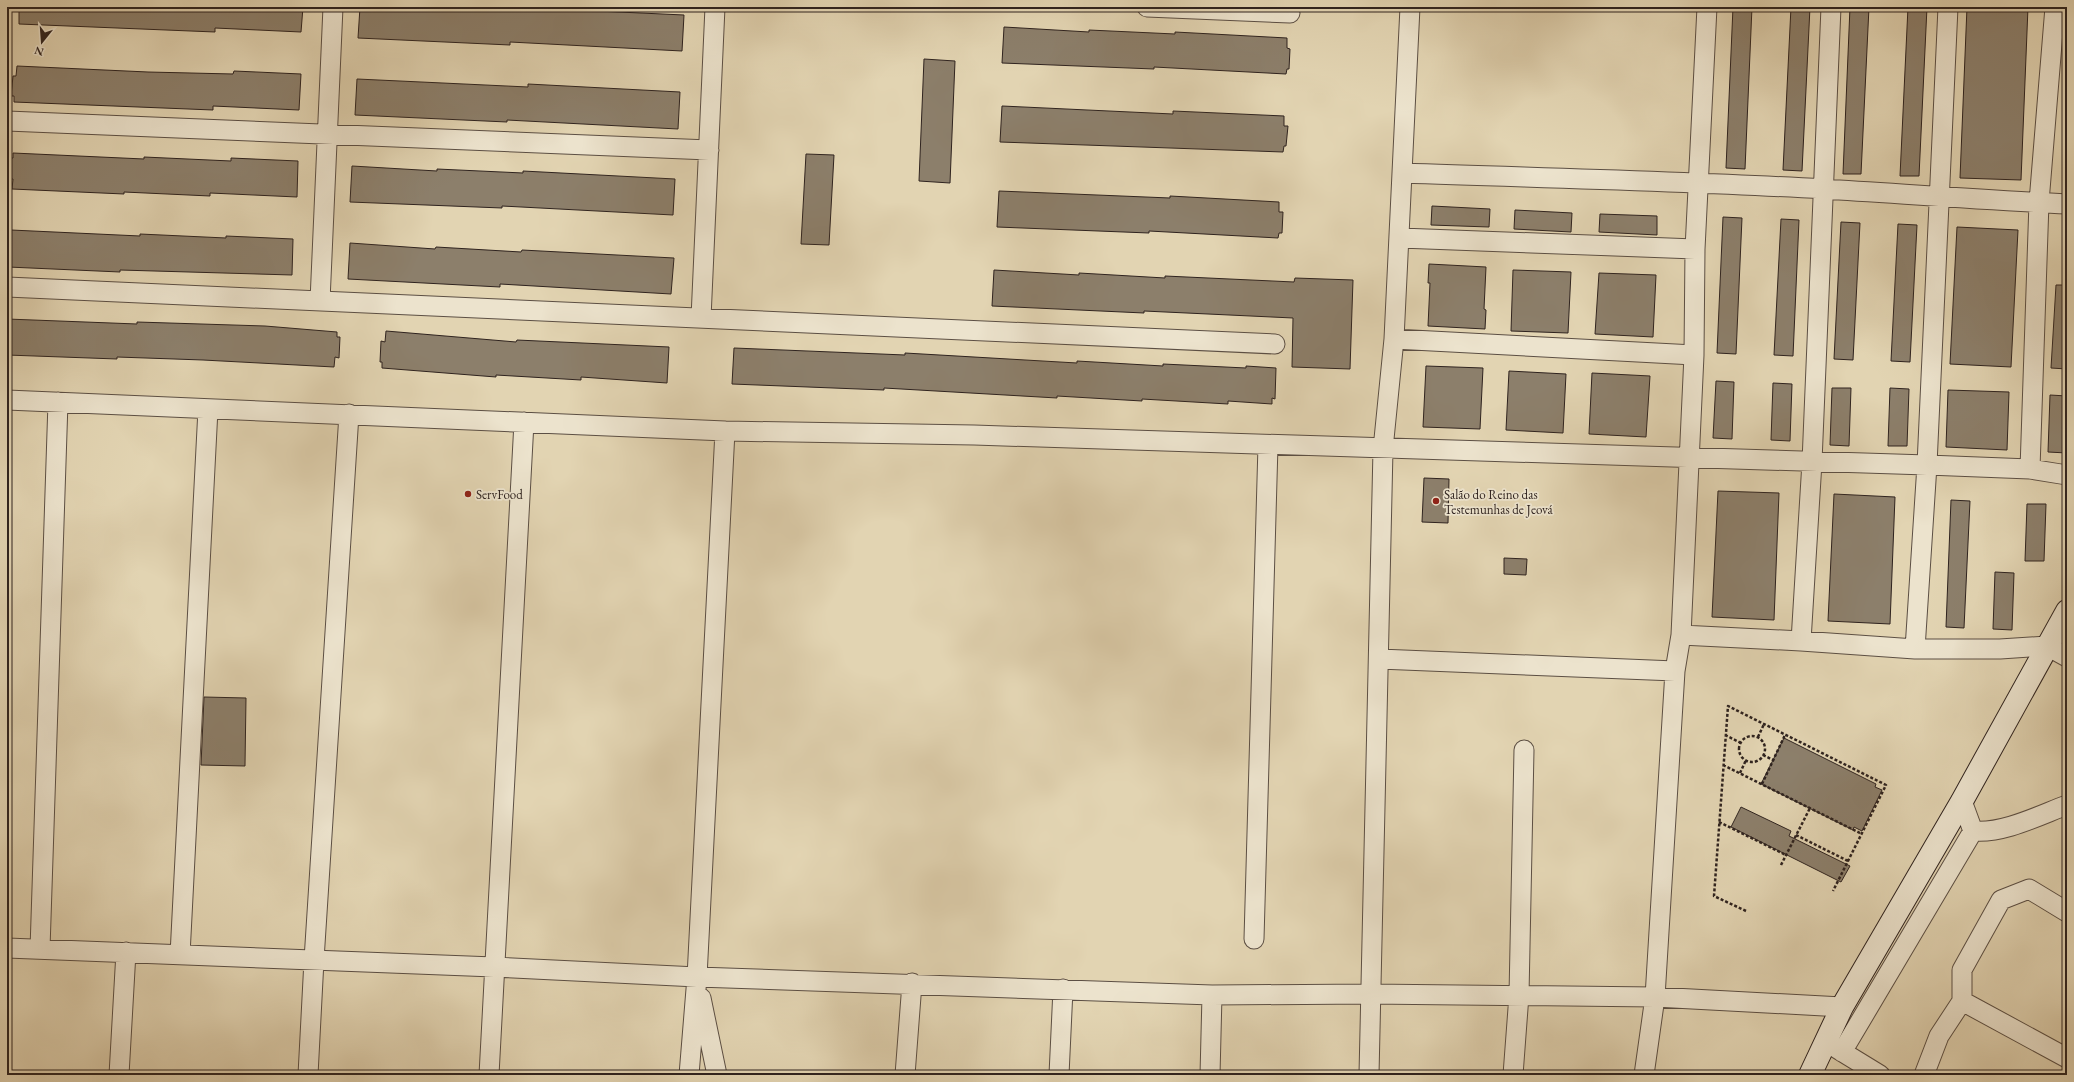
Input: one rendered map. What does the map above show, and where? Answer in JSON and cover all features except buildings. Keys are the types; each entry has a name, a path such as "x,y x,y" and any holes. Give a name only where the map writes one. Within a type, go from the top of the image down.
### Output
{"street":[{"path":"320,301 332,7"},
{"path":"701,318 715,7"},
{"path":"1147,7 1290,13"},
{"path":"1369,1075 1383,448 1394,339 1410,7"},
{"path":"1644,1075 1655,997 1675,671 1681,635 1694,355 1695,249 1707,7"},
{"path":"1801,641 1812,462 1831,7"},
{"path":"1915,649 1927,465 1948,7"},
{"path":"2030,469 2039,202 2055,7"},
{"path":"7,121 709,150"},
{"path":"1403,173 1824,189 1940,198 2067,204"},
{"path":"1400,238 1695,249"},
{"path":"7,287 1275,344"},
{"path":"1394,339 1694,355"},
{"path":"7,400 724,431 974,435 1927,465 2030,469 2067,475"},
{"path":"40,949 58,402"},
{"path":"180,955 208,409"},
{"path":"308,1075 349,414"},
{"path":"489,1075 524,422"},
{"path":"688,1075 697,977 724,431"},
{"path":"1254,939 1268,445"},
{"path":"1834,1047 1842,1007 1962,801 2067,611"},
{"path":"1681,635 1915,649 2000,649 2047,646 2067,657"},
{"path":"1379,659 1675,671"},
{"path":"1513,1075 1519,995 1524,750"},
{"path":"1962,801 1974,832"},
{"path":"1974,832 1985,832 2022,822 2067,805"},
{"path":"1810,1075 1834,1047 1974,832"},
{"path":"1924,1075 1939,1036 1962,1001 1962,970 2001,900 2029,889 2067,912"},
{"path":"7,948 494,967 697,977 912,983 1212,995 1370,994 1655,997 1842,1007"},
{"path":"119,1075 126,952"},
{"path":"697,977 717,1075"},
{"path":"905,1075 912,983"},
{"path":"1059,1075 1062,989"},
{"path":"1210,1075 1212,995"},
{"path":"1962,1001 2067,1058"},
{"path":"1834,1047 1880,1075"}],"path":[{"path":"1746,911 1714,896 1728,706 1886,785 1833,892"},
{"path":"1758,737 1764,724"},
{"path":"1726,735 1740,743"},
{"path":"1762,784 1785,735"},
{"path":"1746,737 1758,737 1764,744 1763,755 1755,761 1746,760 1739,751 1740,743 1746,737"},
{"path":"1763,755 1773,760"},
{"path":"1740,773 1746,760"},
{"path":"1724,765 1862,834"},
{"path":"1781,865 1810,808"},
{"path":"1719,822 1786,855"},
{"path":"1796,835 1848,861"}],"place":[{"name":"ServFood","path":"468,494"},
{"name":"Salão do Reino das Testemunhas de Jeová","path":"1436,501"}]}
